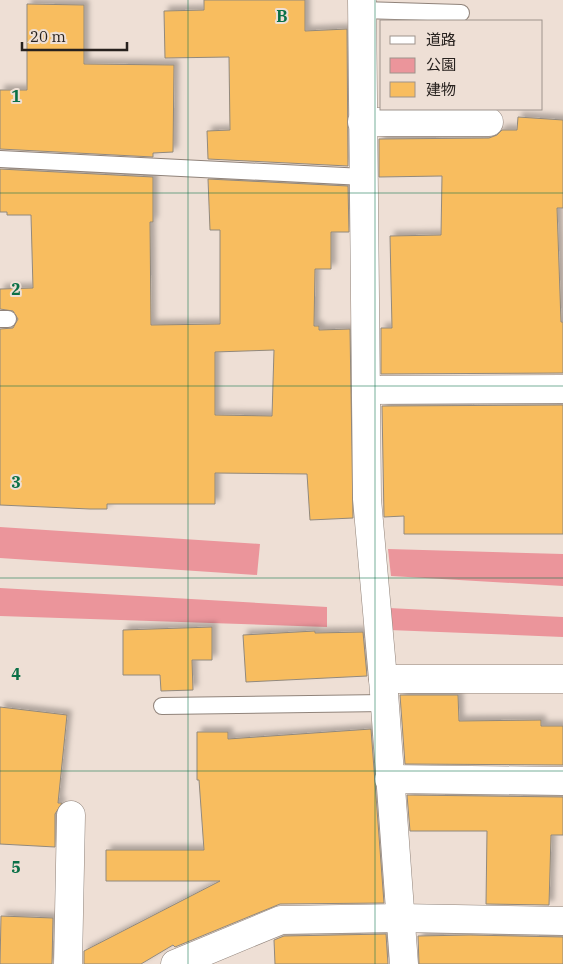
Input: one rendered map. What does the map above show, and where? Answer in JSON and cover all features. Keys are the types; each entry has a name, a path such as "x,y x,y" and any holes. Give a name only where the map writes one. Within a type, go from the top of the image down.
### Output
{"street":[{"path":"362,5 367,499 384,691 404,964"},
{"path":"362,122 489,122"},
{"path":"366,390 563,389"},
{"path":"384,691 563,679"},
{"path":"389,779 563,781"},
{"path":"68,964 71,816"},
{"path":"175,964 281,920 400,918 563,921"}],"lane":[{"path":"362,5 461,13"},
{"path":"0,159 364,177"},
{"path":"162,706 384,691"}],"green space":[{"path":"0,527 260,544 257,575 0,558"},
{"path":"388,549 563,554 563,586 391,576"},
{"path":"0,588 327,607 327,627 0,616"},
{"path":"389,608 563,617 563,637 389,630"}],"building":[{"path":"204,0 305,0 305,31 347,29 348,166 208,159 207,131 230,130 229,57 165,58 164,11 204,10"},
{"path":"27,4 84,5 84,64 174,65 173,152 153,153 153,157 0,149 0,90 27,90"},
{"path":"518,117 563,120 563,208 557,208 561,322 563,322 563,373 381,374 381,328 392,328 390,236 441,235 442,176 379,177 379,139 489,138 497,135 502,130 517,130"},
{"path":"0,169 153,177 153,222 150,222 151,325 220,324 220,230 210,230 208,179 348,186 349,232 331,232 331,269 315,269 314,326 319,326 319,330 350,329 353,518 310,520 307,474 215,473 215,504 107,504 107,509 0,505 0,329 13,328 18,319 13,311 0,309 0,289 33,288 31,215 7,215 7,212 0,212","holes":["274,350 272,416 215,415 215,352"]},
{"path":"563,405 563,534 404,534 404,516 384,517 382,406"},
{"path":"212,627 212,660 192,660 193,690 161,691 160,675 123,675 123,630"},
{"path":"315,631 315,633 363,632 367,676 246,682 243,635"},
{"path":"400,695 458,695 459,721 541,720 541,726 563,726 563,765 405,764"},
{"path":"0,707 67,715 58,803 62,803 55,814 55,847 0,844"},
{"path":"371,729 384,903 280,904 175,947 173,945 141,964 84,964 84,951 220,881 106,881 106,850 204,850 199,780 197,780 197,732 228,732 228,739"},
{"path":"407,795 563,797 563,835 551,835 549,905 486,904 487,831 410,831"},
{"path":"1,916 53,918 52,964 0,964"},
{"path":"386,934 388,964 275,964 274,940 284,936"},
{"path":"418,936 563,937 563,964 419,964"}]}
